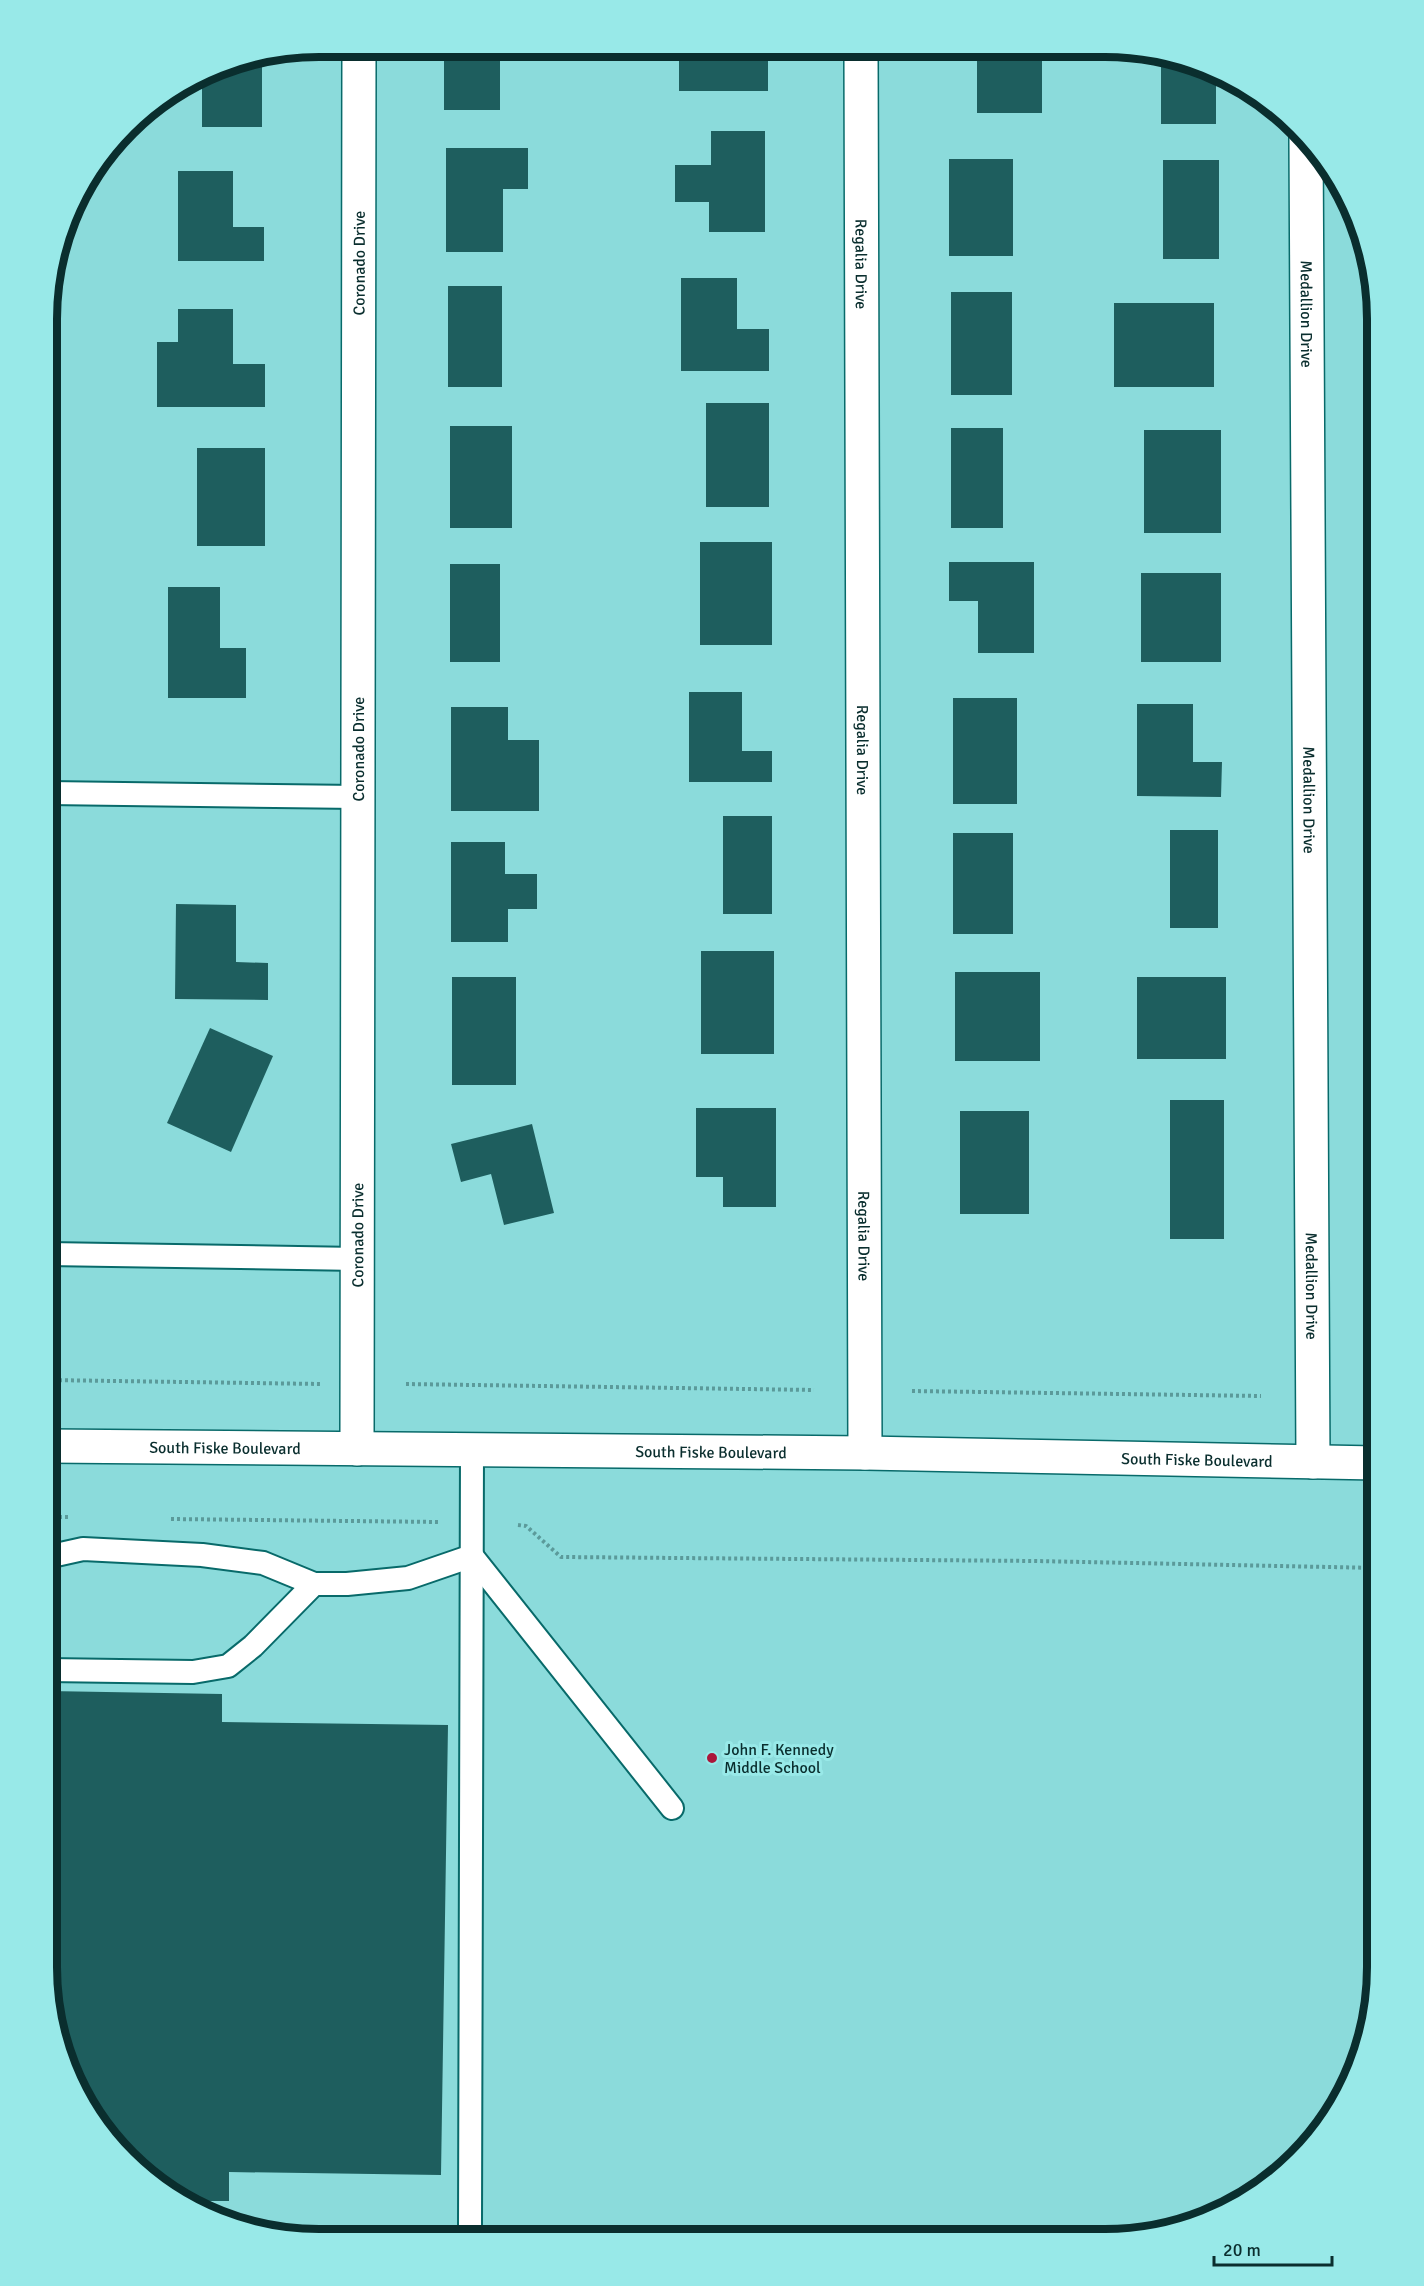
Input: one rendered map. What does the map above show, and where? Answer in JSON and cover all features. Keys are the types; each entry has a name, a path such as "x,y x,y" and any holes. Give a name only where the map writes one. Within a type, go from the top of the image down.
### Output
{"street":[{"name":"Coronado Drive","path":"357,1449 358,57"},
{"name":"Regalia Drive","path":"861,57 865,1453"},
{"name":"Medallion Drive","path":"1306,151 1313,1462"},
{"name":"South Fiske Boulevard","path":"57,1446 865,1453 1367,1463"}],"lane":[{"path":"57,793 358,797"},
{"path":"57,1254 358,1259"},
{"path":"471,2229 472,1450"},
{"path":"57,1555 83,1549 202,1555 263,1563 314,1584 408,1578 472,1556"},
{"path":"472,1556 672,1808"},
{"path":"57,1670 193,1672 228,1666 253,1646 314,1584"}],"path":[{"path":"57,1380 328,1384"},
{"path":"406,1384 814,1390"},
{"path":"912,1391 1261,1396"},
{"path":"57,1517 71,1517"},
{"path":"166,1519 440,1522"},
{"path":"518,1525 526,1526 561,1557 1047,1561 1367,1568"}],"building":[{"path":"444,57 500,57 500,110 444,110"},
{"path":"679,57 768,59 768,91 679,91"},
{"path":"947,57 1042,57 1042,113 977,113 977,59 947,59"},
{"path":"262,63 262,127 202,127 202,85 235,71"},
{"path":"1161,63 1216,82 1216,124 1161,124"},
{"path":"711,131 765,131 765,232 709,232 709,202 675,202 675,165 711,165"},
{"path":"446,148 528,148 528,189 503,189 503,252 446,252"},
{"path":"949,159 1013,159 1013,256 949,256"},
{"path":"1163,160 1219,160 1219,259 1163,259"},
{"path":"178,171 233,171 233,227 264,227 264,261 178,261"},
{"path":"681,278 737,278 737,329 769,329 769,371 681,371"},
{"path":"448,286 502,286 502,387 448,387"},
{"path":"951,292 1012,292 1012,395 951,395"},
{"path":"1114,303 1214,303 1214,387 1114,387"},
{"path":"178,309 233,309 233,364 265,364 265,407 157,407 157,342 178,342"},
{"path":"706,403 769,403 769,507 706,507"},
{"path":"450,426 512,426 512,528 450,528"},
{"path":"951,428 1003,428 1003,528 951,528"},
{"path":"1144,430 1221,430 1221,533 1144,533"},
{"path":"197,448 265,448 265,546 197,546"},
{"path":"700,542 772,542 772,645 700,645"},
{"path":"949,562 1034,562 1034,653 978,653 978,601 949,601"},
{"path":"450,564 500,564 500,662 450,662"},
{"path":"1141,573 1221,573 1221,662 1141,662"},
{"path":"168,587 220,587 220,648 246,648 246,698 168,698"},
{"path":"689,692 742,692 742,751 772,751 772,782 689,782"},
{"path":"953,698 1017,698 1017,804 953,804"},
{"path":"1137,704 1193,704 1193,762 1222,762 1221,797 1137,796"},
{"path":"451,707 508,707 508,740 539,740 539,811 451,811"},
{"path":"723,816 772,816 772,914 723,914"},
{"path":"1170,830 1218,830 1218,928 1170,928"},
{"path":"953,833 1013,833 1013,934 953,934"},
{"path":"451,842 505,842 505,874 537,874 537,909 508,909 508,942 451,942"},
{"path":"176,904 236,905 236,962 268,963 268,1000 175,999"},
{"path":"701,951 774,951 774,1054 701,1054"},
{"path":"955,972 1040,972 1040,1061 955,1061"},
{"path":"452,977 516,977 516,1085 452,1085"},
{"path":"1137,977 1226,977 1226,1059 1137,1059"},
{"path":"210,1028 273,1056 231,1152 167,1123"},
{"path":"1170,1100 1224,1100 1224,1239 1170,1239"},
{"path":"696,1108 776,1108 776,1207 723,1207 723,1177 696,1177"},
{"path":"960,1111 1029,1111 1029,1214 960,1214"},
{"path":"532,1124 554,1213 504,1225 491,1174 461,1182 451,1144"},
{"path":"57,1691 222,1694 222,1722 448,1725 441,2175 229,2172 229,2201 210,2201 210,2205 173,2185 146,2164 122,2140 101,2113 84,2083 66,2035 59,2001 57,1967"}],"place":[{"name":"John F. Kennedy Middle School","path":"712,1758"}]}
